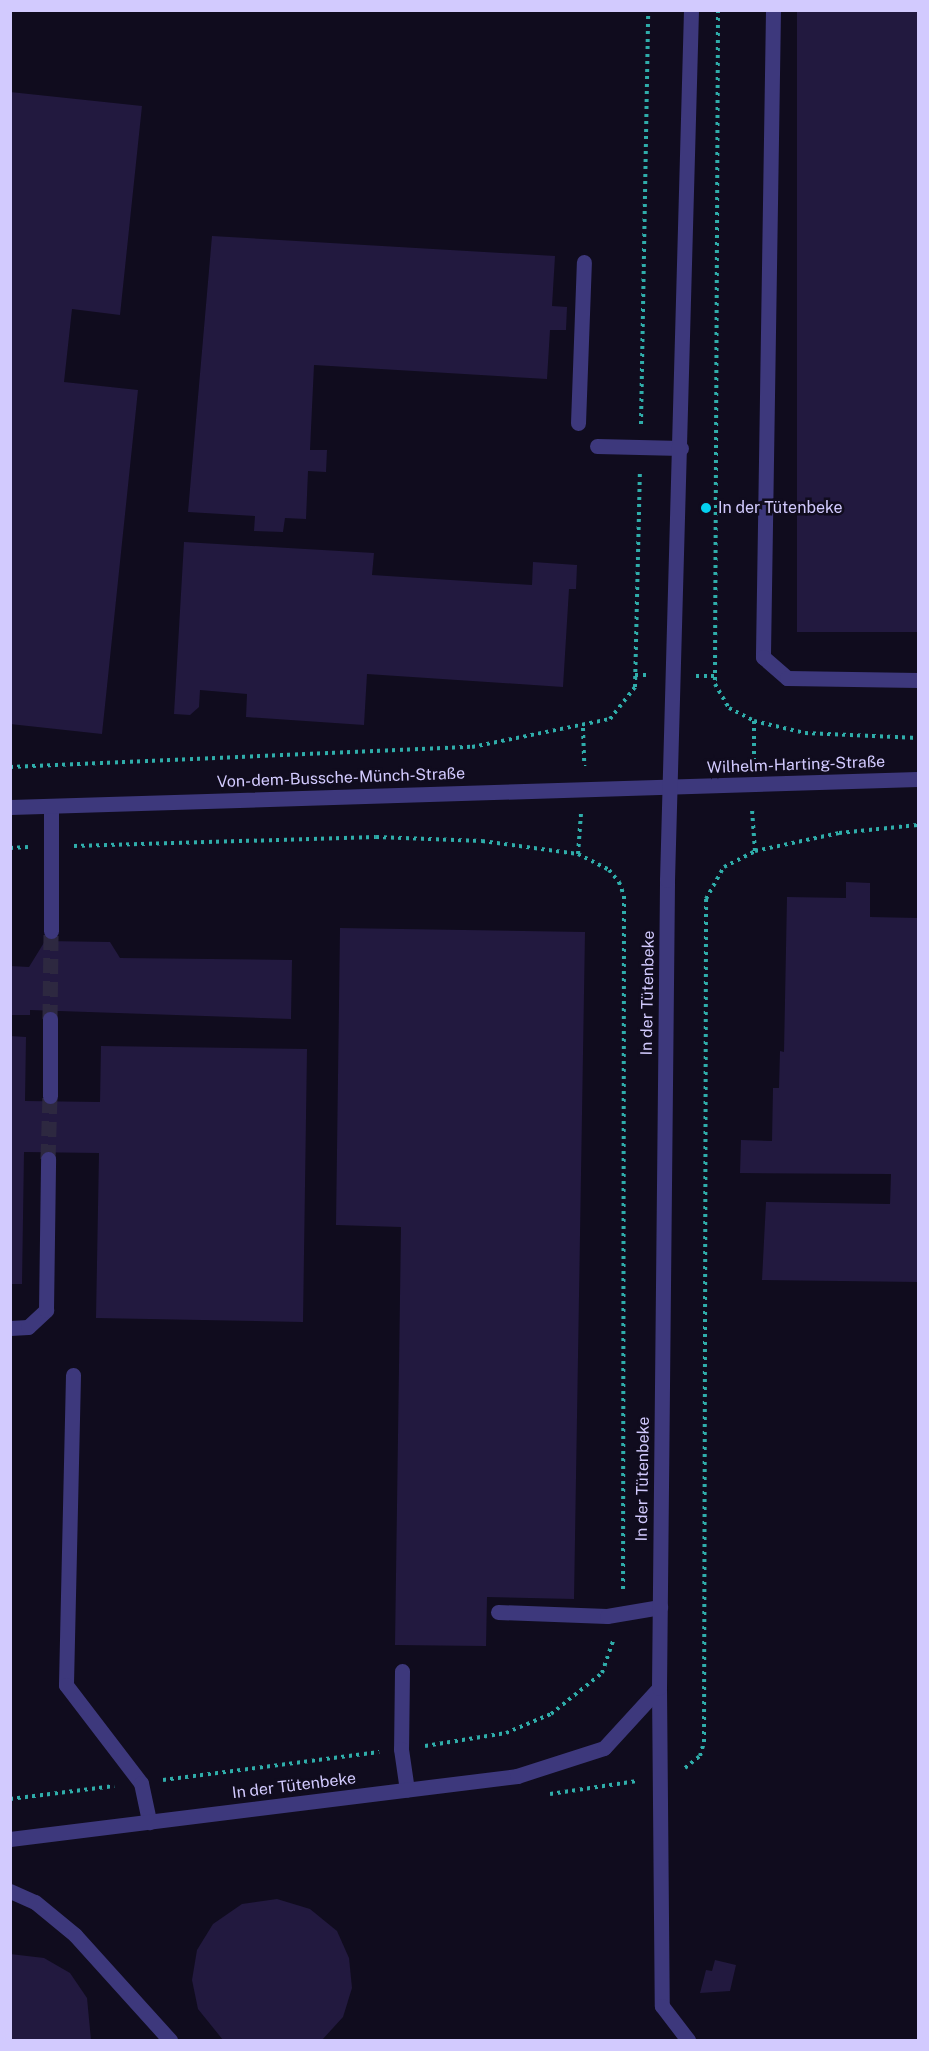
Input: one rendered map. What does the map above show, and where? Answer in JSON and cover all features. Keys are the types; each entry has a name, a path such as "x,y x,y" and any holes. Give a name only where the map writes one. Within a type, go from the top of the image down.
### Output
{"street":[{"name":"In der Tütenbeke","path":"688,2040 662,2006 659,1688 667,880 674,787 692,10"},
{"path":"773,10 763,657 787,678 918,680"},
{"path":"578,423 584,262"},
{"path":"597,446 681,448"},
{"name":"Wilhelm-Harting-Straße","path":"674,787 918,779"},
{"name":"Von-dem-Bussche-Münch-Straße","path":"10,807 674,787"},
{"path":"51,806 51,931"},
{"path":"50,1019 50,1096"},
{"path":"10,1328 28,1327 46,1310 48,1159"},
{"path":"73,1375 66,1685 141,1782 149,1822"},
{"path":"498,1612 619,1616 660,1606"},
{"path":"402,1671 401,1749 408,1790"},
{"name":"In der Tütenbeke","path":"10,1839 517,1776 604,1748 659,1688"},
{"path":"10,1891 35,1902 75,1935 170,2040"}],"path":[{"path":"10,767 472,747 610,719 635,687 648,10"},
{"path":"754,721 754,851"},
{"path":"536,1796 660,1776 688,1766 700,1756 705,1742 706,899 724,867 754,851 839,833 918,825"},
{"path":"10,848 376,837 482,841 579,854 609,870 619,882 624,896 619,1616 602,1673 551,1714 506,1733 401,1749 10,1799"}],"building":[{"path":"797,10 918,10 918,632 797,632"},
{"path":"10,92 142,106 120,315 72,309 64,382 138,390 102,734 10,724"},
{"path":"212,236 555,256 552,306 567,307 566,330 550,330 547,379 314,365 310,450 327,450 326,472 308,471 306,519 285,518 283,532 254,531 255,516 188,512"},
{"path":"184,542 374,553 372,575 532,585 533,562 577,565 576,589 569,589 563,687 367,674 364,725 246,717 247,694 200,690 199,707 190,715 174,714"},
{"path":"846,882 870,883 870,917 918,918 918,1282 762,1280 766,1202 890,1204 891,1174 740,1173 741,1140 772,1141 773,1088 779,1088 780,1051 784,1052 787,897 846,898"},
{"path":"340,928 585,932 574,1599 487,1597 486,1646 395,1645 401,1227 336,1225"},
{"path":"45,941 110,942 120,958 292,960 291,1019 30,1010 30,1015 10,1015 10,966 29,967"},
{"path":"10,1036 26,1037 25,1101 100,1102 101,1046 307,1049 303,1322 96,1318 99,1153 24,1152 22,1284 10,1284"},
{"path":"277,1899 310,1909 337,1931 349,1958 352,1988 343,2017 322,2040 223,2040 198,2009 192,1980 197,1950 213,1924 242,1904"},
{"path":"10,1954 44,1958 70,1973 87,1998 91,2040 10,2040"},
{"path":"715,1960 736,1965 730,1991 700,1993 706,1970 712,1971"}],"tunnel":[{"path":"50,1019 51,931"},
{"path":"48,1159 50,1096"}],"place":[{"name":"In der Tütenbeke","path":"706,508"}]}
